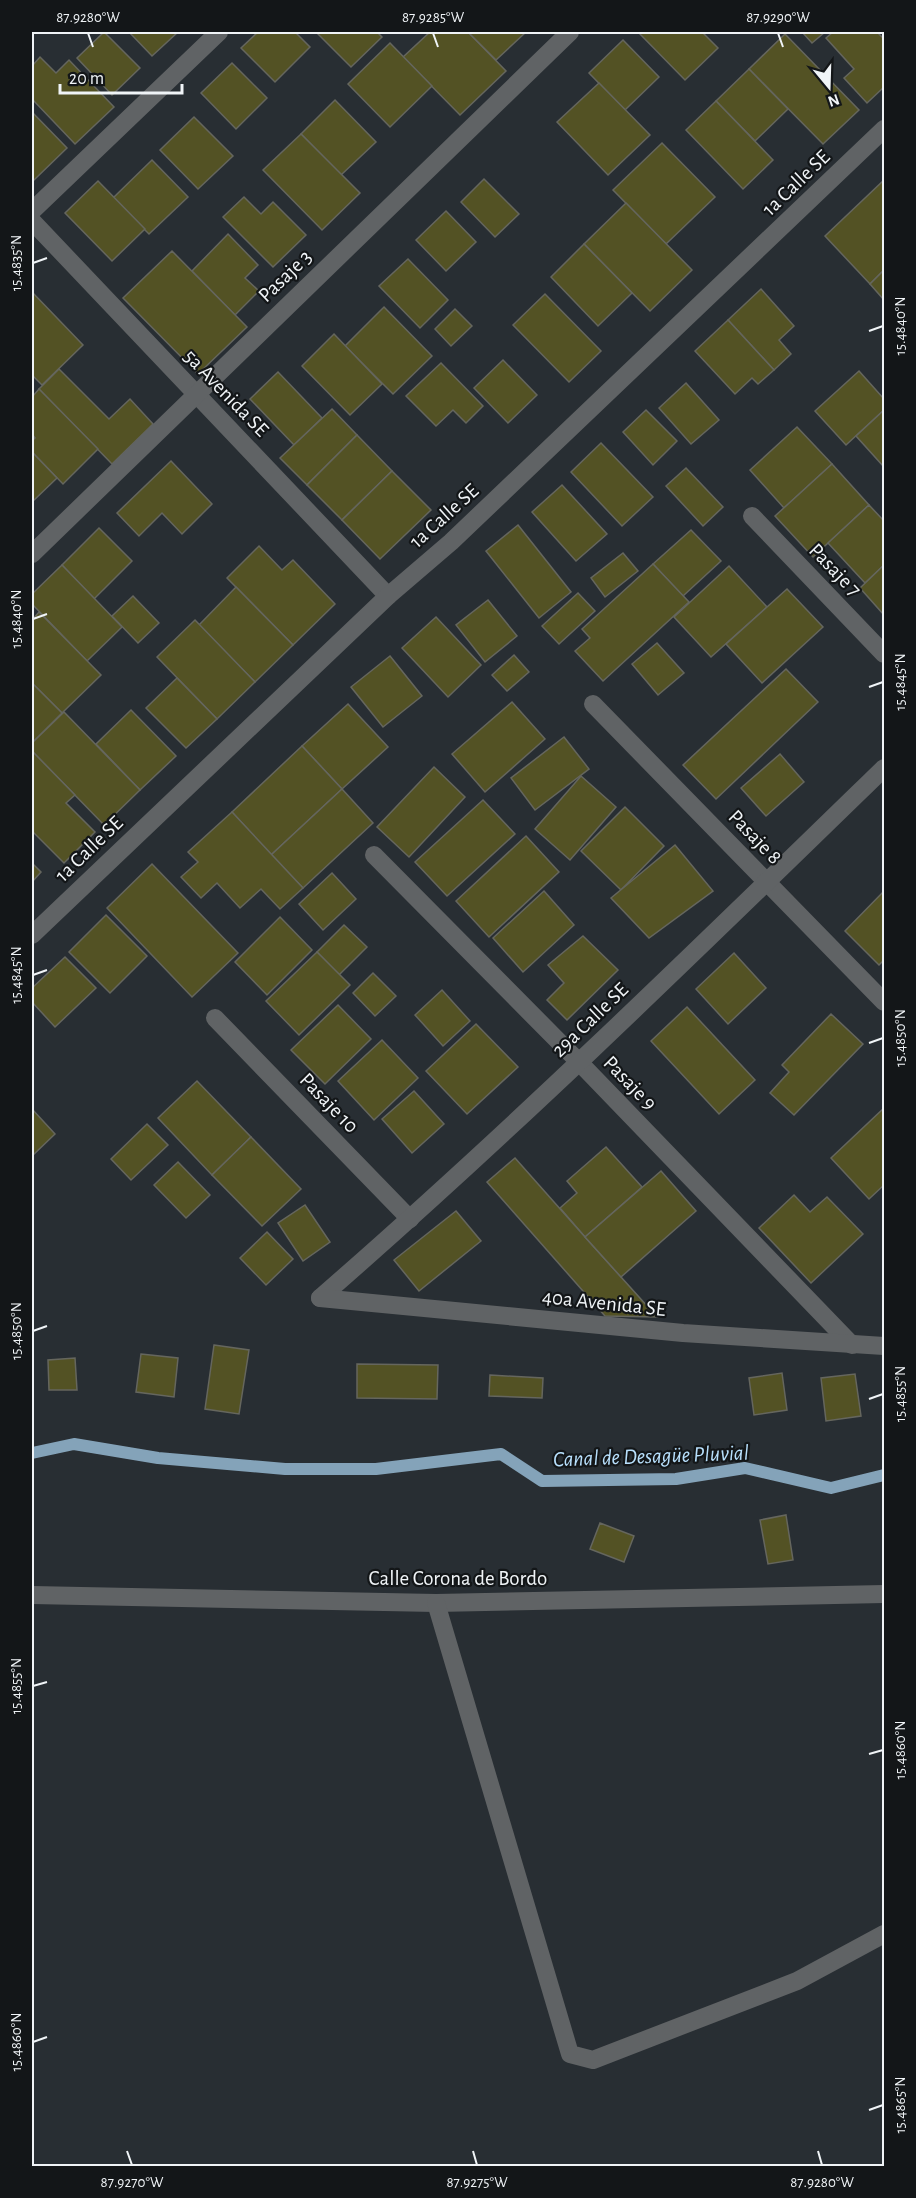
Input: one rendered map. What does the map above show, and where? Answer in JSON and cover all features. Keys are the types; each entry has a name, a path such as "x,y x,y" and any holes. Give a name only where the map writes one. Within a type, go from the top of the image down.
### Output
{"street":[{"path":"32,211 219,32"},
{"name":"Pasaje 3","path":"32,554 570,32"},
{"name":"1a Calle SE","path":"32,935 388,596 451,542 885,129"},
{"name":"5a Avenida SE","path":"32,221 388,596"},
{"name":"Pasaje 7","path":"752,516 885,654"},
{"name":"Pasaje 8","path":"593,704 885,1002"},
{"name":"29a Calle SE","path":"320,1298 411,1219 579,1062 885,768"},
{"name":"Pasaje 9","path":"374,855 579,1062 852,1345"},
{"name":"Pasaje 10","path":"215,1017 411,1219"},
{"name":"40a Avenida SE","path":"320,1298 683,1333 885,1347"},
{"name":"Calle Corona de Bordo","path":"32,1595 436,1603 885,1594"},
{"path":"436,1603 570,2054 593,2060 797,1981 885,1934"}],"building":[{"path":"104,32 140,68 112,95 77,58"},
{"path":"129,32 178,32 152,56"},
{"path":"258,32 295,32 310,47 275,82 241,48"},
{"path":"316,32 377,32 382,37 351,67"},
{"path":"430,32 468,32 506,71 460,115 403,57"},
{"path":"468,32 526,32 496,60"},
{"path":"638,32 702,32 718,48 685,80"},
{"path":"802,32 825,32 812,43"},
{"path":"833,32 877,32 884,39 884,87 867,103 844,78 854,69 826,38"},
{"path":"785,34 859,110 823,144 749,69"},
{"path":"623,40 659,77 625,110 589,73"},
{"path":"390,43 432,86 390,127 348,84"},
{"path":"40,57 56,73 69,60 114,107 75,144 32,99 32,66"},
{"path":"232,63 267,98 236,129 201,93"},
{"path":"749,69 788,109 755,141 716,101"},
{"path":"599,83 650,135 608,175 557,122"},
{"path":"335,100 376,142 341,175 301,134"},
{"path":"716,101 773,160 743,189 686,130"},
{"path":"32,112 67,148 34,180 32,178"},
{"path":"194,117 233,156 198,189 160,150"},
{"path":"301,134 360,193 322,230 263,170"},
{"path":"662,143 715,197 666,244 613,190"},
{"path":"152,160 188,197 149,234 113,198"},
{"path":"484,179 519,214 495,237 461,202"},
{"path":"884,180 884,270 870,284 825,236"},
{"path":"98,181 145,229 112,261 65,213"},
{"path":"244,197 261,214 273,202 306,235 273,267 223,217"},
{"path":"626,203 692,270 650,311 584,244"},
{"path":"446,211 476,242 446,271 416,240"},
{"path":"228,234 258,265 245,278 259,291 235,315 192,271"},
{"path":"584,244 632,293 598,326 551,277"},
{"path":"172,251 247,327 198,374 123,298"},
{"path":"408,259 448,300 420,328 379,286"},
{"path":"884,270 884,300 870,284"},
{"path":"761,289 794,326 779,340 791,354 774,370 728,320"},
{"path":"32,292 83,345 42,385 32,375"},
{"path":"545,294 601,351 569,382 513,325"},
{"path":"384,307 432,356 393,394 345,346"},
{"path":"455,309 472,326 451,346 435,329"},
{"path":"728,320 774,370 758,384 752,378 735,394 695,351"},
{"path":"334,334 382,384 350,415 302,366"},
{"path":"503,360 537,395 508,423 474,388"},
{"path":"441,363 483,406 466,423 453,410 436,426 406,396"},
{"path":"59,369 109,419 130,399 153,424 112,464 39,389"},
{"path":"859,371 884,399 884,410 846,445 815,411"},
{"path":"278,372 322,418 294,445 250,399"},
{"path":"686,383 719,420 691,444 659,408"},
{"path":"39,389 98,449 63,484 32,452 32,441 35,438 32,434 32,397"},
{"path":"332,409 357,435 307,485 280,458"},
{"path":"646,410 677,441 653,465 623,432"},
{"path":"884,410 884,467 856,436"},
{"path":"797,427 832,464 784,508 750,470"},
{"path":"357,435 392,471 342,520 307,485"},
{"path":"601,443 653,497 622,526 571,472"},
{"path":"32,452 57,478 32,502"},
{"path":"171,461 212,504 182,534 162,513 139,536 117,513"},
{"path":"832,464 869,505 813,557 775,516"},
{"path":"686,468 723,507 703,526 666,486"},
{"path":"392,471 431,510 380,559 342,520"},
{"path":"562,485 607,534 576,561 532,512"},
{"path":"869,505 884,521 884,565 865,583 828,543"},
{"path":"518,525 571,592 539,618 486,551"},
{"path":"99,528 132,561 94,599 62,565"},
{"path":"691,530 721,561 683,596 653,564"},
{"path":"259,546 282,570 293,560 335,604 293,645 227,578"},
{"path":"623,553 638,571 605,597 591,578"},
{"path":"653,564 689,602 603,681 575,651 590,638 582,629"},
{"path":"62,565 122,627 87,661 32,604 32,594"},
{"path":"884,565 884,615 860,588"},
{"path":"729,566 767,607 711,657 674,617"},
{"path":"236,587 293,645 255,682 199,625"},
{"path":"787,589 823,627 762,683 726,644"},
{"path":"578,593 595,611 559,644 542,626"},
{"path":"133,596 159,623 138,643 112,616"},
{"path":"488,600 517,636 485,662 456,625"},
{"path":"39,612 101,675 62,713 32,683 32,620"},
{"path":"436,617 481,665 448,697 402,648"},
{"path":"195,620 255,682 217,719 157,657"},
{"path":"657,643 684,673 658,695 632,664"},
{"path":"514,655 529,672 507,691 492,675"},
{"path":"390,656 422,696 383,727 351,687"},
{"path":"786,669 818,702 716,799 683,765"},
{"path":"177,678 217,719 186,748 146,708"},
{"path":"32,683 62,713 32,743"},
{"path":"512,702 545,739 485,792 452,754"},
{"path":"348,704 388,747 342,789 302,746"},
{"path":"131,710 176,756 140,790 96,744"},
{"path":"64,712 140,790 104,825 32,751 32,743"},
{"path":"564,737 589,769 535,810 511,778"},
{"path":"302,746 342,789 271,855 232,812"},
{"path":"32,751 75,795 66,803 95,832 64,863 32,831"},
{"path":"780,754 804,782 766,816 741,788"},
{"path":"434,767 465,797 409,857 377,827"},
{"path":"581,776 616,807 570,860 535,829"},
{"path":"342,789 373,823 303,888 271,855"},
{"path":"483,800 515,834 447,896 415,862"},
{"path":"625,807 664,846 621,890 581,851"},
{"path":"232,812 303,888 280,909 261,889 240,908 217,883 201,898 181,877 198,862 188,852"},
{"path":"526,836 559,872 489,937 456,901"},
{"path":"675,845 713,891 649,938 611,898"},
{"path":"32,863 41,872 32,882"},
{"path":"152,864 238,953 192,997 107,908"},
{"path":"332,873 356,899 323,930 299,904"},
{"path":"544,891 574,925 523,972 493,938"},
{"path":"884,891 884,960 879,965 845,931"},
{"path":"106,915 147,956 110,993 69,952"},
{"path":"280,917 312,950 267,995 235,962"},
{"path":"344,925 367,947 339,975 317,952"},
{"path":"583,936 618,970 567,1020 547,1000 564,983 548,965"},
{"path":"317,952 350,985 299,1035 266,1001"},
{"path":"734,953 766,988 728,1024 696,989"},
{"path":"65,957 96,988 55,1027 32,1002 32,988"},
{"path":"373,973 396,996 375,1016 353,993"},
{"path":"442,990 470,1021 443,1046 415,1015"},
{"path":"338,1005 371,1039 325,1084 291,1050"},
{"path":"687,1007 755,1080 719,1114 651,1041"},
{"path":"831,1014 863,1044 794,1115 770,1093 789,1072 782,1065"},
{"path":"476,1024 518,1067 467,1114 426,1071"},
{"path":"382,1040 418,1078 374,1120 338,1081"},
{"path":"197,1081 251,1137 212,1175 158,1118"},
{"path":"414,1091 444,1124 412,1153 382,1119"},
{"path":"884,1108 884,1185 869,1199 831,1158"},
{"path":"32,1109 55,1134 32,1156"},
{"path":"147,1124 168,1145 131,1180 111,1159"},
{"path":"251,1137 301,1189 262,1226 212,1175"},
{"path":"606,1147 642,1187 585,1237 560,1208 577,1193 567,1181"},
{"path":"515,1158 657,1317 605,1316 487,1182"},
{"path":"178,1162 210,1195 186,1218 154,1185"},
{"path":"661,1171 696,1211 621,1277 585,1237"},
{"path":"794,1195 810,1212 827,1197 863,1234 811,1283 759,1228"},
{"path":"305,1205 330,1242 303,1261 278,1223"},
{"path":"456,1211 481,1241 419,1291 394,1260"},
{"path":"267,1232 293,1259 266,1285 240,1258"},
{"path":"214,1345 249,1350 239,1414 205,1409"},
{"path":"141,1354 178,1358 174,1397 136,1392"},
{"path":"75,1358 77,1390 49,1390 48,1360"},
{"path":"357,1364 438,1365 437,1399 357,1398"},
{"path":"782,1373 787,1410 754,1415 749,1378"},
{"path":"855,1374 861,1416 826,1421 821,1378"},
{"path":"490,1375 543,1378 542,1398 489,1396"},
{"path":"786,1515 793,1560 768,1564 760,1520"},
{"path":"600,1523 634,1536 624,1562 590,1549"}],"waterway":[{"name":"Canal de Desagüe Pluvial","path":"32,1453 74,1444 158,1458 285,1469 376,1469 501,1454 542,1481 676,1479 745,1468 831,1488 884,1475"}]}
